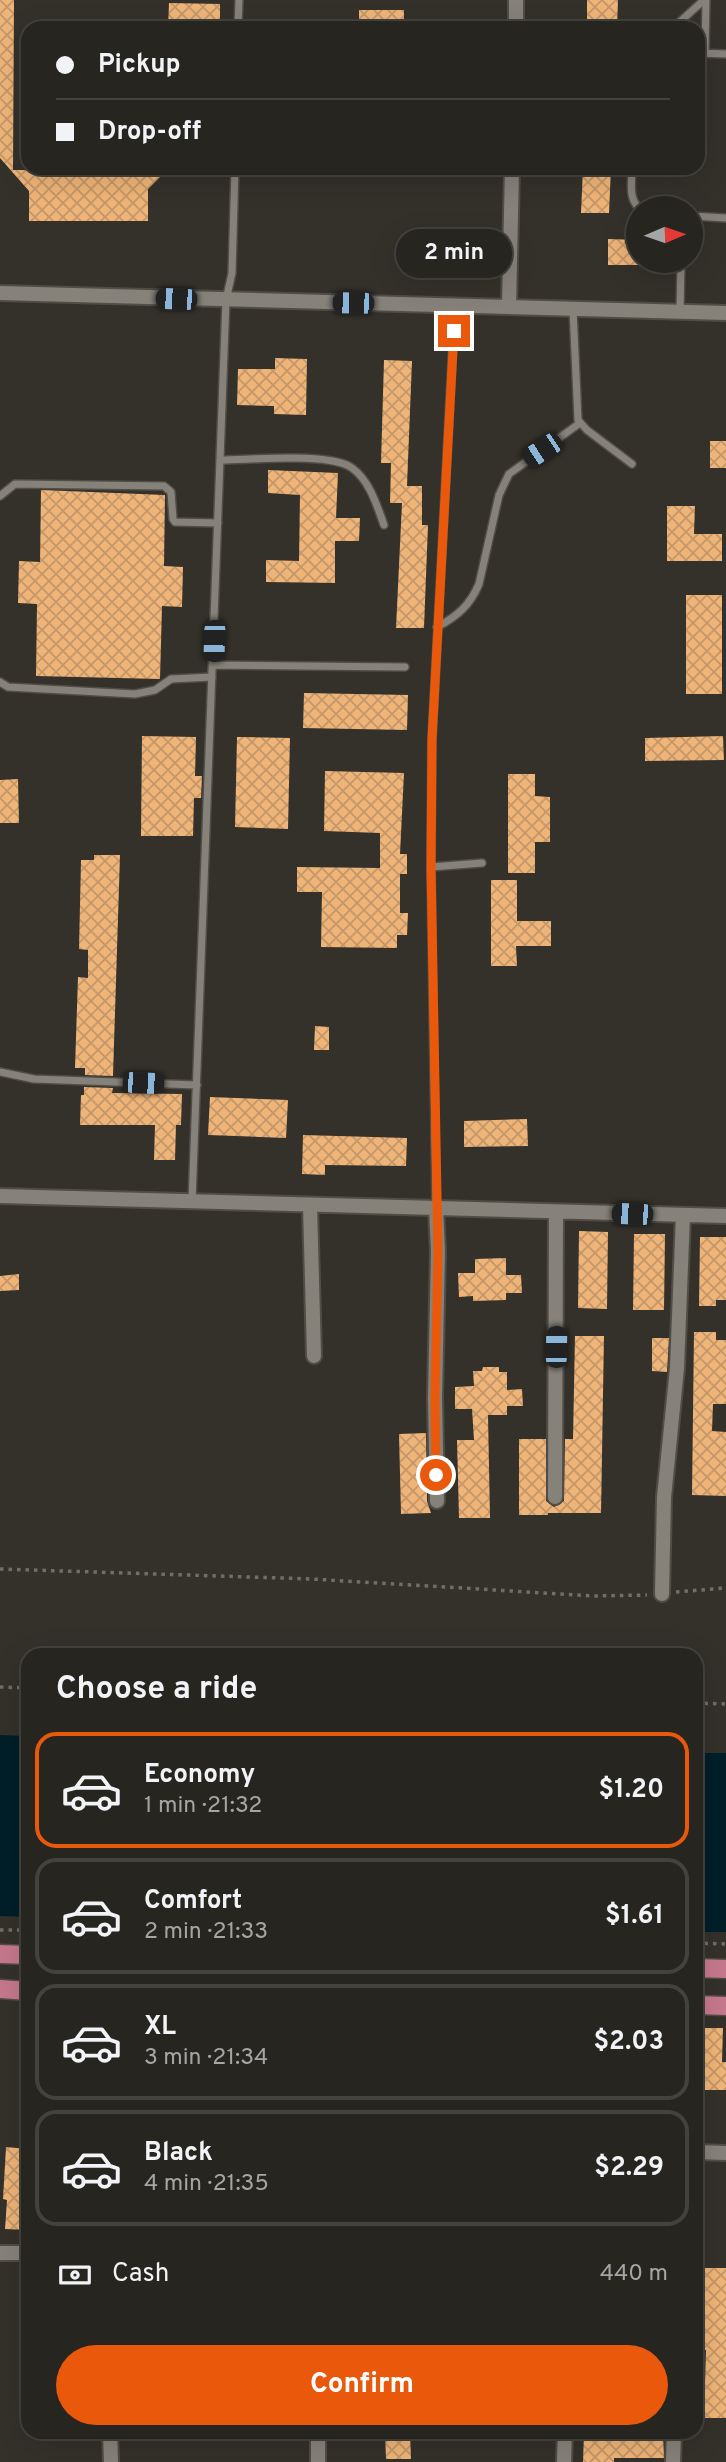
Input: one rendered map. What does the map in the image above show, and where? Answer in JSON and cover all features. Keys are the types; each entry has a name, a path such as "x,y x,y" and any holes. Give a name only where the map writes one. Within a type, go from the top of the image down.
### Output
{"main road":[{"path":"0,1954 21,1955"},
{"path":"703,1968 726,1969"},
{"path":"0,1990 21,1991"},
{"path":"703,2005 726,2006"}],"street":[{"path":"516,0 516,21"},
{"path":"509,306 512,175"},
{"path":"0,293 726,312"},
{"path":"0,1196 726,1216"},
{"path":"310,1205 314,1356"},
{"path":"436,1208 436,1501"},
{"path":"555,1497 556,1212"},
{"path":"662,1594 664,1497 677,1368 683,1215"},
{"path":"703,2152 726,2153"},
{"path":"0,2253 21,2253"},
{"path":"110,2439 111,2462"},
{"path":"318,2439 318,2462"},
{"path":"564,2462 565,2439"},
{"path":"673,2462 674,2439"}],"lane":[{"path":"238,21 239,0"},
{"path":"681,21 705,0"},
{"path":"703,21 705,0"},
{"path":"705,53 726,54"},
{"path":"192,1201 226,300 232,274 235,175"},
{"path":"632,175 632,196"},
{"path":"704,217 726,218"},
{"path":"680,312 681,273"},
{"path":"436,1208 431,867 432,724 455,305"},
{"path":"573,309 578,420 632,464"},
{"path":"437,627 453,619 474,595 479,584 499,495 509,474 580,423"},
{"path":"221,460 320,459 342,463 353,468 365,482 374,497 384,525"},
{"path":"0,496 15,484 164,486 171,492 175,522 218,523"},
{"path":"213,665 405,667"},
{"path":"0,682 9,687 135,694 155,690 171,679 212,677"},
{"path":"431,867 482,863"},
{"path":"0,1072 34,1079 197,1085"}],"path":[{"path":"0,1569 312,1579 594,1596 662,1594 726,1588"},
{"path":"0,1687 21,1688"},
{"path":"703,1703 726,1704"},
{"path":"0,1930 21,1930"},
{"path":"703,1943 726,1944"}],"water":[{"path":"0,1735 21,1736 21,1917 0,1916"},
{"path":"703,1753 726,1753 726,1932 703,1932"}],"building":[{"path":"0,0 14,0 13,170 21,170 21,175 162,175 148,189 148,221 29,221 29,191 0,158"},
{"path":"587,0 618,0 617,21 587,21"},
{"path":"169,3 220,4 220,21 168,21"},
{"path":"359,10 404,10 404,21 359,21"},
{"path":"583,175 611,175 609,213 581,213"},
{"path":"608,239 626,240 626,265 608,265"},
{"path":"275,358 307,359 306,415 274,414 274,406 237,405 238,369 275,369"},
{"path":"384,360 412,361 407,486 422,486 422,525 428,525 424,628 396,628 402,503 390,503 391,463 381,463"},
{"path":"710,441 726,441 726,468 710,468"},
{"path":"268,470 338,473 336,518 360,518 359,541 335,541 335,583 266,582 266,560 299,561 300,495 268,493"},
{"path":"41,490 165,495 164,566 183,567 182,607 162,606 160,679 36,676 37,604 18,603 19,561 40,562"},
{"path":"667,506 695,506 694,534 722,534 722,561 667,561"},
{"path":"686,595 722,595 722,694 686,694"},
{"path":"304,693 408,695 407,730 303,728"},
{"path":"142,736 196,737 195,776 202,776 201,798 194,798 193,836 141,836"},
{"path":"723,736 724,760 645,761 645,738"},
{"path":"237,737 290,738 288,829 235,827"},
{"path":"325,771 404,773 400,854 407,854 407,874 400,874 400,913 408,913 407,935 397,935 397,948 321,947 322,892 297,892 297,867 380,868 380,833 324,831"},
{"path":"508,774 535,774 535,796 550,797 550,842 535,842 535,873 508,873"},
{"path":"18,779 19,823 0,823 0,780"},
{"path":"94,855 120,855 113,1076 85,1075 85,1068 75,1068 78,977 88,978 88,950 79,949 81,860 94,860"},
{"path":"491,880 517,880 517,921 551,921 551,946 516,946 517,966 491,966"},
{"path":"315,1026 329,1027 329,1050 314,1050"},
{"path":"84,1087 113,1088 112,1093 182,1094 181,1125 176,1125 175,1160 154,1160 155,1125 80,1125 81,1095 84,1095"},
{"path":"210,1097 288,1100 286,1138 208,1135"},
{"path":"527,1119 528,1146 464,1147 464,1121"},
{"path":"303,1135 407,1138 406,1166 325,1165 325,1175 302,1174"},
{"path":"579,1231 608,1232 607,1309 578,1308"},
{"path":"634,1234 665,1234 664,1310 633,1310"},
{"path":"700,1237 726,1237 726,1300 716,1300 716,1306 699,1306"},
{"path":"506,1258 506,1275 521,1275 522,1293 506,1293 506,1300 473,1301 473,1296 459,1297 458,1273 475,1273 475,1259"},
{"path":"19,1274 19,1290 0,1291 0,1276"},
{"path":"694,1332 716,1332 716,1340 726,1340 726,1404 713,1404 712,1431 726,1432 726,1496 692,1495"},
{"path":"575,1336 604,1336 601,1513 519,1515 519,1439 546,1439 546,1501 554,1507 564,1501 565,1439 573,1439"},
{"path":"652,1338 669,1338 667,1372 652,1371"},
{"path":"483,1367 499,1367 499,1372 507,1372 507,1390 522,1389 523,1406 507,1406 507,1415 488,1415 490,1518 459,1518 457,1440 474,1440 472,1409 455,1409 455,1387 474,1386 473,1371 482,1371"},
{"path":"426,1433 427,1501 431,1513 401,1514 399,1434"},
{"path":"703,2028 723,2028 722,2062 726,2062 726,2090 703,2090"},
{"path":"6,2147 21,2148 21,2230 5,2229 7,2200 3,2199"},
{"path":"704,2268 726,2268 726,2418 704,2418"},
{"path":"385,2439 410,2439 411,2459 386,2459"},
{"path":"584,2439 663,2439 664,2458 614,2458 614,2462 583,2462"}],"route":[{"path":"436,1475 438,1251 431,867 432,739 454,331"}]}
